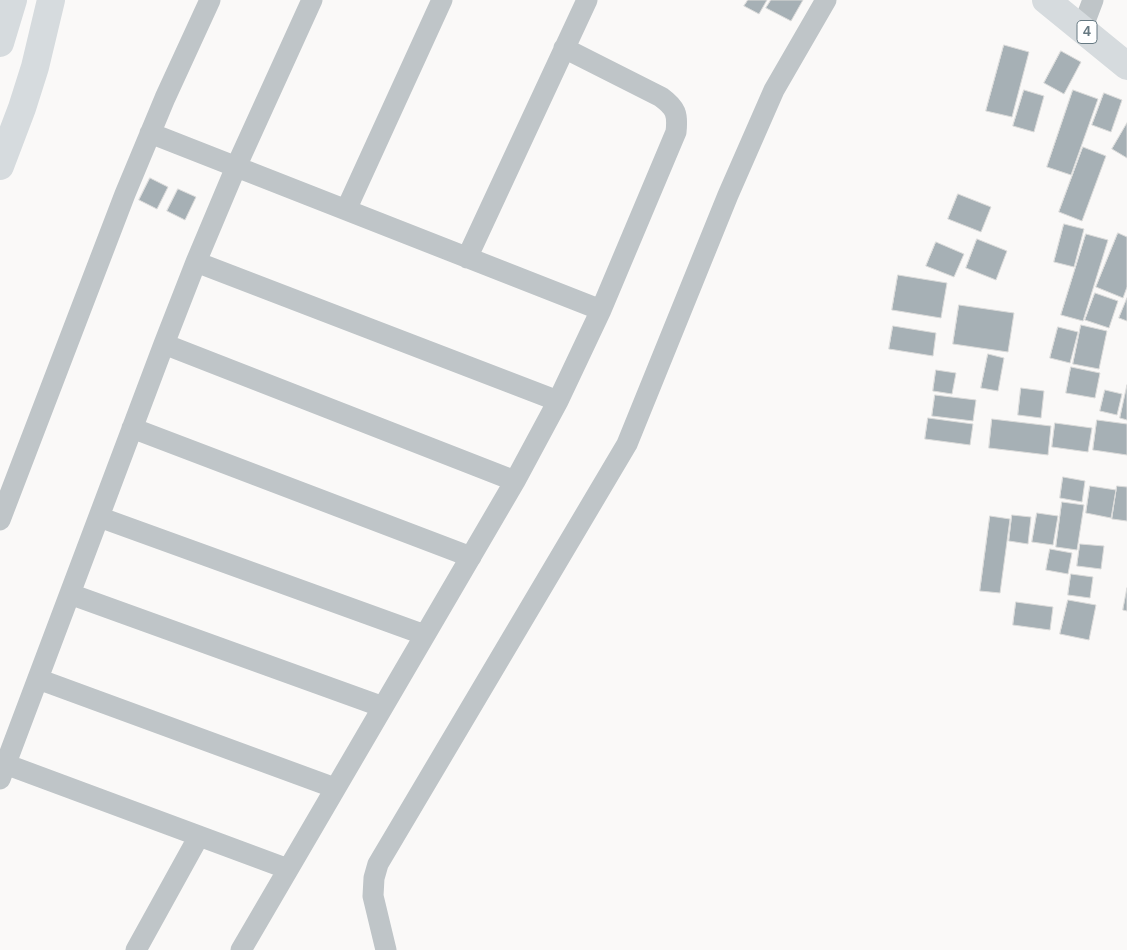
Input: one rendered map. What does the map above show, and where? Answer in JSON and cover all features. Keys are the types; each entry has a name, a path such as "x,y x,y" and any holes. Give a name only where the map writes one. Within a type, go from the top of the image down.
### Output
{"main road":[{"path":"0,43 13,0"},
{"path":"0,166 35,67 51,0"},
{"name":"4","path":"1046,0 1127,66"}],"street":[{"path":"0,520 118,212 150,133 210,0"},
{"path":"288,869 2,768 38,679 196,262 236,167 312,0"},
{"path":"346,210 442,0"},
{"path":"467,258 587,0"},
{"path":"386,950 373,896 374,878 378,864 627,444 728,195 774,90 826,0"},
{"path":"1082,29 1093,0"},
{"path":"241,950 515,481 558,401 601,310 676,132 675,110 660,97 564,48"},
{"path":"150,133 601,310"},
{"path":"196,262 558,401"},
{"path":"164,344 515,481"},
{"path":"132,428 471,557"},
{"path":"98,517 425,635"},
{"path":"70,594 383,707"},
{"path":"38,679 335,788"},
{"path":"136,950 199,836"}],"building":[{"path":"748,0 767,0 759,14 744,6"},
{"path":"771,0 803,0 791,21 766,8"},
{"path":"1004,45 1029,52 1012,117 986,111"},
{"path":"1061,51 1081,62 1064,94 1044,83"},
{"path":"1024,90 1044,96 1034,132 1013,126"},
{"path":"1073,90 1098,99 1071,175 1047,167"},
{"path":"1104,93 1122,100 1111,132 1092,125"},
{"path":"1127,123 1127,158 1112,149"},
{"path":"1083,147 1106,156 1082,221 1059,212"},
{"path":"150,178 168,187 157,209 139,200"},
{"path":"178,189 196,197 185,220 167,211"},
{"path":"958,194 991,207 981,232 948,219"},
{"path":"1064,224 1084,229 1074,267 1054,262"},
{"path":"1118,233 1127,237 1127,287 1123,298 1096,287"},
{"path":"1086,234 1108,240 1083,321 1061,315"},
{"path":"977,239 1007,251 996,280 966,268"},
{"path":"936,242 964,254 954,277 926,266"},
{"path":"898,275 947,283 941,318 892,310"},
{"path":"1095,293 1118,301 1109,328 1085,320"},
{"path":"1127,298 1127,321 1119,318"},
{"path":"959,305 1014,313 1008,352 953,344"},
{"path":"1081,325 1107,331 1099,369 1073,364"},
{"path":"893,326 936,333 933,356 889,349"},
{"path":"1058,327 1078,332 1070,363 1050,358"},
{"path":"988,354 1004,358 998,391 981,388"},
{"path":"1071,367 1100,373 1095,398 1066,393"},
{"path":"936,370 956,373 952,394 933,391"},
{"path":"1127,385 1127,420 1120,418"},
{"path":"1021,388 1044,391 1041,418 1018,415"},
{"path":"1105,390 1122,394 1117,415 1100,411"},
{"path":"935,395 976,400 973,421 932,416"},
{"path":"928,418 973,424 970,445 925,439"},
{"path":"992,419 1051,426 1048,455 989,448"},
{"path":"1097,420 1127,424 1127,455 1093,450"},
{"path":"1055,423 1092,428 1088,452 1052,447"},
{"path":"1063,477 1085,481 1082,502 1060,498"},
{"path":"1090,486 1116,490 1111,518 1086,513"},
{"path":"1117,486 1127,487 1127,521 1112,519"},
{"path":"1062,502 1084,505 1077,550 1056,547"},
{"path":"1037,513 1058,516 1053,545 1032,542"},
{"path":"1012,515 1031,517 1028,544 1009,541"},
{"path":"990,516 1010,519 1000,593 980,591"},
{"path":"1080,544 1104,546 1101,569 1077,566"},
{"path":"1050,549 1072,553 1068,574 1046,570"},
{"path":"1071,574 1093,577 1090,598 1068,595"},
{"path":"1127,588 1127,611 1123,610"},
{"path":"1068,600 1096,605 1089,640 1060,634"},
{"path":"1016,602 1053,607 1050,630 1013,625"}]}
